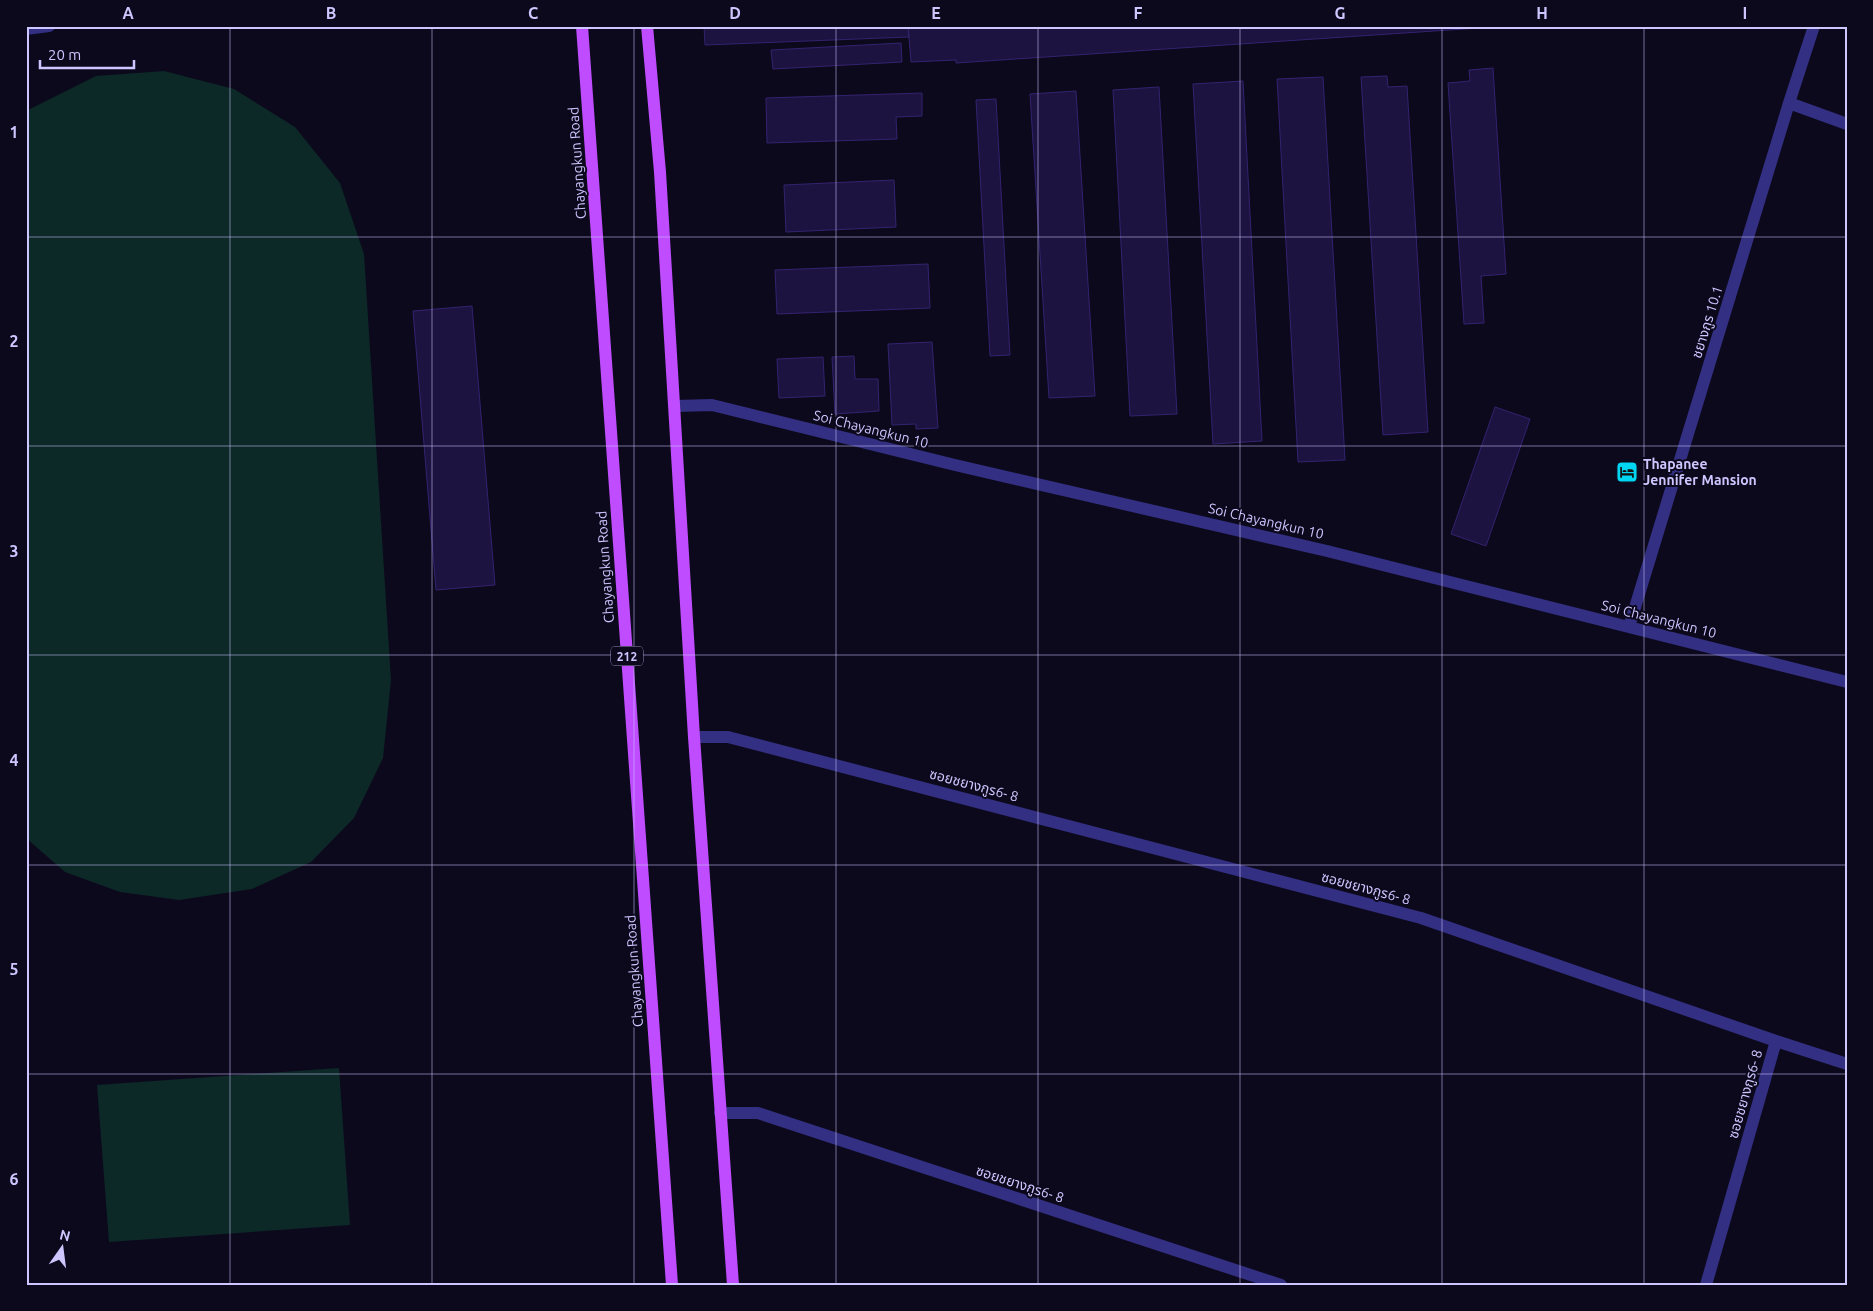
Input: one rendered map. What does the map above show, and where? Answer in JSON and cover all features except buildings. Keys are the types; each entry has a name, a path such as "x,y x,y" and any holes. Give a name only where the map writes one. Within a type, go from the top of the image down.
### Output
{"main road":[{"name":"Chayangkun Road","path":"582,26 672,1285"},
{"path":"648,26 660,172 694,737 733,1285"}],"street":[{"path":"26,29 49,26"},
{"name":"ชยางกูร 10.1","path":"1629,627 1814,26"},
{"path":"1789,103 1847,124"},
{"name":"Soi Chayangkun 10","path":"675,406 712,405 955,465 1326,550 1847,682"},
{"name":"ซอยชยางกูร6- 8","path":"694,737 728,736 1421,918 1776,1042 1706,1285"},
{"path":"1776,1042 1847,1064"},
{"name":"ซอยชยางกูร6- 8","path":"720,1113 758,1113 1281,1285"}],"green space":[{"path":"164,71 234,89 295,127 340,183 364,254 391,680 383,758 354,818 311,862 252,889 179,900 120,892 65,872 26,838 26,111 96,76"},
{"path":"339,1068 350,1225 109,1242 97,1085"}],"place":[{"name":"Thapanee Jennifer Mansion","path":"1627,472"}]}
